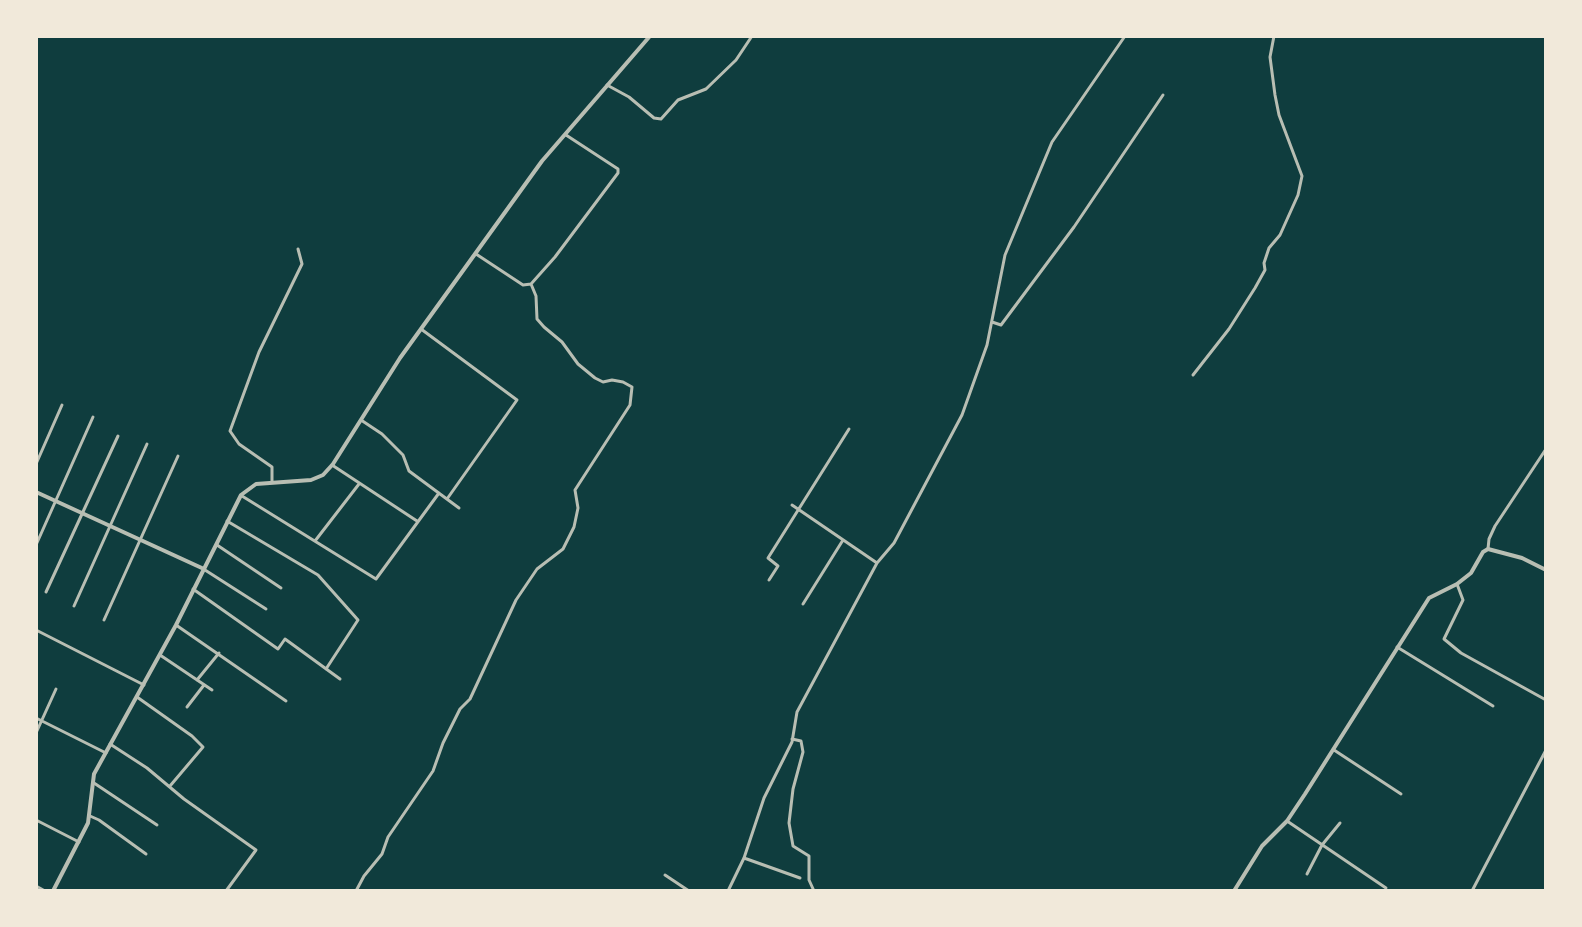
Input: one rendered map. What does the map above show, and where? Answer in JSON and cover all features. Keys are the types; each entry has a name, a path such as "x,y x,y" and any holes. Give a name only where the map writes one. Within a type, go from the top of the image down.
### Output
{"street":[{"path":"53,891 89,816 94,774 176,625 241,495 256,484 311,480 323,475 332,465 421,329 542,161 650,36"},
{"path":"607,85 629,97 654,118 661,119 678,100 706,89 736,60 752,36"},
{"path":"736,891 729,890 744,858 764,798 792,739 797,712 877,563 894,543 962,415 987,345 1005,255 1052,142 1125,36"},
{"path":"1193,375 1229,329 1255,288 1265,270 1269,248 1280,235 1298,195 1302,176 1279,115 1275,95 1270,57 1274,36"},
{"path":"992,322 1001,325 1020,300 1074,227 1163,95"},
{"path":"474,254 523,285 531,284 555,257 618,173 618,169 565,134"},
{"path":"272,481 272,467 239,444 230,431 259,352 302,264 298,249"},
{"path":"356,891 433,771 443,743 460,709 470,699 516,600 537,569 563,549 574,527 578,508 575,490 630,405 632,387 623,382 603,382 595,378 537,319 536,296 531,284"},
{"path":"421,329 517,400 447,499"},
{"path":"36,464 62,405"},
{"path":"36,545 93,417"},
{"path":"361,420 382,434 403,455 409,471 459,508"},
{"path":"769,580 778,566 768,558 849,429"},
{"path":"46,592 118,436"},
{"path":"74,606 147,444"},
{"path":"1488,549 1495,526 1546,449"},
{"path":"104,620 178,456"},
{"path":"332,465 417,521"},
{"path":"315,541 359,484"},
{"path":"36,492 204,569 266,609"},
{"path":"241,495 376,579 439,493"},
{"path":"792,505 877,563"},
{"path":"227,521 318,575 358,620 326,669"},
{"path":"803,604 843,540"},
{"path":"216,545 281,588"},
{"path":"1234,891 1262,846 1287,821 1429,598 1471,573 1488,549 1522,558 1546,570"},
{"path":"1457,584 1463,600 1444,639 1461,653 1546,700"},
{"path":"193,589 278,649 285,639 340,679"},
{"path":"176,625 286,701"},
{"path":"36,630 144,685"},
{"path":"1397,647 1493,706"},
{"path":"197,680 219,653"},
{"path":"160,655 212,690"},
{"path":"187,707 204,685"},
{"path":"36,733 56,689"},
{"path":"137,697 203,747 170,786"},
{"path":"36,718 106,753"},
{"path":"792,739 801,741 803,752 793,789 789,823 793,846 809,856 809,880 814,891"},
{"path":"110,744 256,850 226,891"},
{"path":"1334,750 1401,794"},
{"path":"1472,891 1546,750"},
{"path":"92,783 97,783 157,825"},
{"path":"89,816 146,854"},
{"path":"36,820 79,842"},
{"path":"1287,821 1386,888"},
{"path":"1307,874 1322,845 1340,823"},
{"path":"744,858 800,878"},
{"path":"665,875 689,891"},
{"path":"36,886 45,891"}]}
